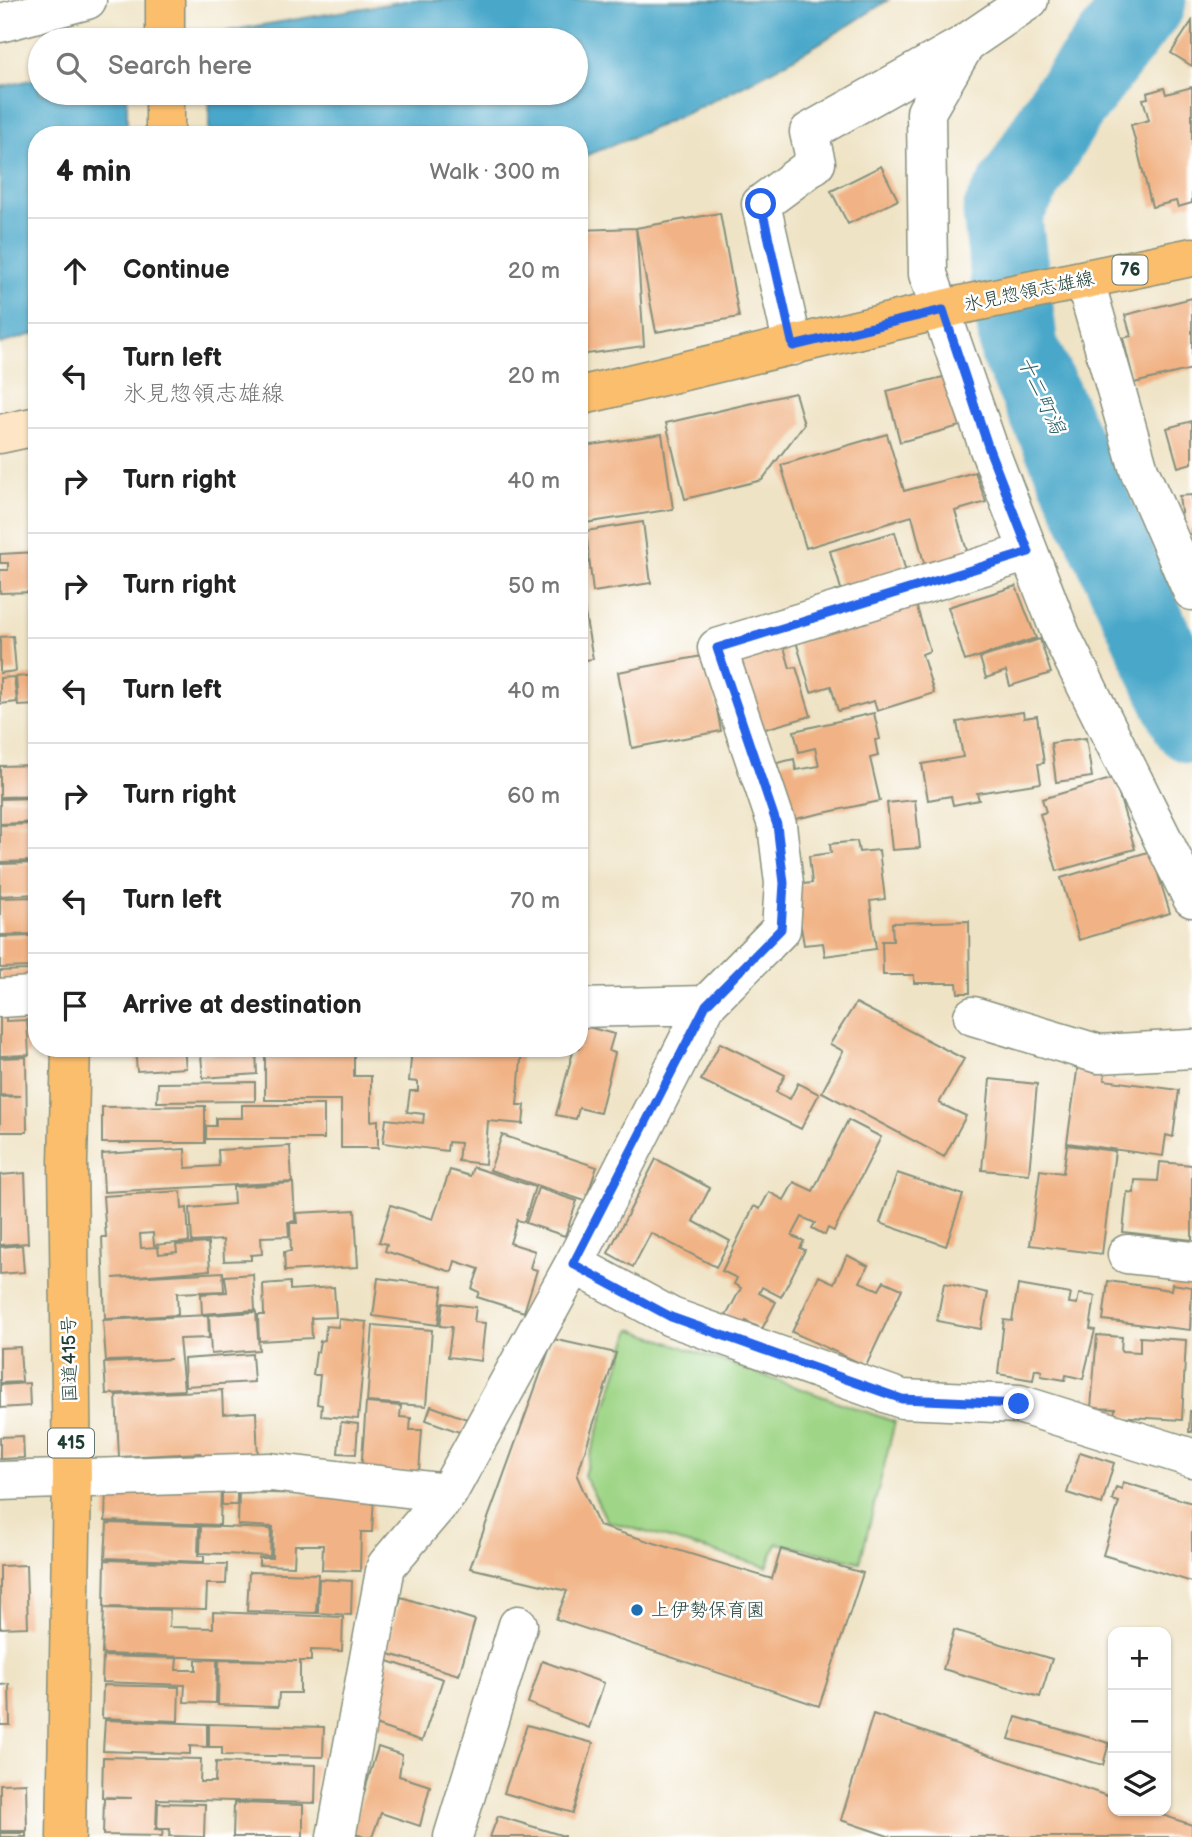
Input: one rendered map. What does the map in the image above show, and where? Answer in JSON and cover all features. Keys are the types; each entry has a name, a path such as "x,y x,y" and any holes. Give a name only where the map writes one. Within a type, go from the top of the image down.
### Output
{"main road":[{"path":"165,105 165,126"},
{"name":"氷見惣領志雄線","path":"588,394 952,308 1192,257"},
{"name":"国道415号","path":"66,1837 72,1477 68,1161 71,1057"}],"street":[{"path":"0,23 87,0"},
{"path":"793,346 761,204 816,163 809,132 966,43 1028,0"},
{"path":"966,43 926,111 928,274 952,308 989,449 1061,635 1192,898"},
{"path":"1077,283 1139,470 1192,591"},
{"path":"0,434 28,428"},
{"path":"336,1837 386,1566 448,1493 573,1264 706,1005 781,929 784,883 777,825 717,648 1029,552"},
{"path":"0,998 28,996"},
{"path":"588,1008 706,1005"},
{"path":"973,1016 1099,1054 1192,1049"},
{"path":"1127,1254 1192,1261"},
{"path":"573,1264 671,1317 902,1399 1019,1404 1192,1458"},
{"path":"0,1481 270,1472 448,1493"},
{"path":"453,1837 518,1625"}],"green space":[{"path":"631,1329 895,1422 860,1562 777,1543 767,1567 607,1521 584,1475"}],"water":[{"path":"411,0 888,0 777,68 699,107 588,154 588,126 209,126 209,105 588,105 588,28 245,28"},
{"path":"28,81 28,105 127,105 127,126 28,126 28,336 0,344 0,87"}],"building":[{"path":"1192,21 1192,66 1171,53"},
{"path":"1192,87 1192,203 1178,207 1176,201 1152,207 1131,125 1149,120 1143,99 1148,98 1147,93 1164,88 1166,94"},
{"path":"881,166 898,200 848,224 831,191"},
{"path":"720,213 739,317 656,332 636,228"},
{"path":"636,228 644,346 588,354 588,230"},
{"path":"1192,298 1192,369 1134,383 1123,338 1131,336 1125,315"},
{"path":"947,376 960,426 900,442 887,391"},
{"path":"795,393 804,424 762,480 685,499 666,423"},
{"path":"1192,421 1192,463 1178,467 1167,428"},
{"path":"662,434 673,509 588,523 588,446"},
{"path":"887,434 904,491 975,472 986,502 955,511 968,554 925,567 912,516 806,548 781,465"},
{"path":"1192,495 1192,534 1184,536 1179,496"},
{"path":"643,522 651,583 593,592 588,531"},
{"path":"895,532 907,576 843,596 830,551"},
{"path":"28,552 28,592 0,593 0,570 8,570 8,563 0,563 0,554"},
{"path":"1016,586 1036,638 965,661 948,607"},
{"path":"916,604 930,651 922,654 934,693 877,711 874,701 838,711 831,686 811,692 795,638 837,625 839,631"},
{"path":"588,631 593,659 588,660"},
{"path":"13,636 16,671 0,673 0,637"},
{"path":"1040,639 1051,673 1010,686 1006,671 986,678 980,658"},
{"path":"782,640 790,668 796,667 811,716 758,731 735,654"},
{"path":"707,655 721,731 632,748 618,672"},
{"path":"28,676 28,705 18,706 16,677"},
{"path":"14,677 17,702 0,704 0,678"},
{"path":"1023,712 1024,718 1037,716 1044,763 1038,764 1041,783 977,793 979,800 953,805 951,796 928,800 922,764 963,757 957,722"},
{"path":"874,713 880,739 875,740 878,756 870,758 880,801 790,820 777,763 794,759 796,770 819,766 815,748 799,752 794,731"},
{"path":"1086,738 1092,777 1056,782 1051,743"},
{"path":"28,765 28,796 0,797 0,766"},
{"path":"1114,778 1135,849 1057,871 1040,814 1046,812 1042,799"},
{"path":"28,798 28,822 0,824 0,799"},
{"path":"915,800 920,848 892,850 887,803"},
{"path":"28,824 28,861 0,862 0,825"},
{"path":"857,841 859,852 879,850 885,899 870,901 876,949 825,956 823,943 804,945 794,885 812,883 809,856 831,853 830,844"},
{"path":"1151,851 1170,913 1079,940 1061,878"},
{"path":"28,863 28,894 0,896 0,864"},
{"path":"28,897 28,934 0,935 0,898"},
{"path":"969,921 970,993 958,993 957,983 914,983 914,975 883,975 882,941 893,941 892,923"},
{"path":"28,936 28,967 0,968 0,937"},
{"path":"28,970 28,992 0,993 0,971"},
{"path":"856,1003 964,1059 939,1103 966,1116 944,1157 822,1092 843,1051 830,1044"},
{"path":"0,1017 6,1017 6,1021 27,1020 28,1055 0,1056"},
{"path":"588,1027 614,1034 609,1051 615,1053 600,1113 579,1108 576,1119 556,1115 572,1057 588,1057"},
{"path":"720,1043 785,1075 776,1092 790,1099 798,1083 819,1094 801,1129 701,1080"},
{"path":"26,1057 27,1132 0,1132 0,1097 21,1096 0,1095 0,1058"},
{"path":"136,1057 185,1057 186,1068 137,1071"},
{"path":"201,1057 256,1057 257,1074 203,1078"},
{"path":"265,1057 354,1057 354,1076 371,1076 371,1121 378,1120 378,1148 341,1148 341,1100 265,1100"},
{"path":"411,1057 521,1057 517,1105 525,1105 523,1124 488,1121 485,1164 458,1161 460,1143 448,1142 447,1151 383,1143 386,1119 423,1123 424,1114 407,1112 410,1091 418,1091 418,1082 409,1081"},
{"path":"1078,1064 1106,1067 1104,1080 1179,1090 1173,1137 1166,1135 1163,1156 1067,1143"},
{"path":"990,1079 1037,1084 1029,1174 982,1170"},
{"path":"255,1082 255,1101 157,1102 158,1083"},
{"path":"242,1105 324,1105 324,1139 206,1139 206,1126 216,1126 216,1118 242,1118"},
{"path":"205,1106 205,1143 102,1143 102,1107"},
{"path":"848,1120 881,1137 834,1231 828,1228 825,1235 812,1228 815,1223 802,1217 792,1236 804,1241 800,1248 805,1250 781,1297 762,1287 759,1293 776,1302 762,1329 746,1321 744,1326 726,1316 741,1288 734,1284 737,1278 722,1271 754,1206 760,1209 769,1192 784,1200 794,1182 813,1191"},
{"path":"502,1135 597,1167 585,1201 490,1170"},
{"path":"1067,1145 1115,1151 1102,1254 1030,1245 1040,1170 1063,1173"},
{"path":"290,1146 292,1182 104,1192 102,1154 185,1149 186,1168 219,1166 218,1150"},
{"path":"656,1159 710,1188 693,1221 730,1241 716,1267 651,1233 633,1267 608,1253"},
{"path":"1160,1162 1192,1165 1192,1240 1123,1232 1127,1192 1134,1193 1135,1180 1158,1181"},
{"path":"473,1167 535,1187 524,1222 517,1220 510,1243 535,1251 530,1268 537,1270 524,1312 477,1297 479,1292 472,1289 479,1269 455,1261 452,1272 385,1251 387,1244 379,1242 391,1205 433,1219 450,1170 470,1176"},
{"path":"25,1173 28,1243 0,1245 0,1175"},
{"path":"897,1173 963,1195 946,1246 880,1223"},
{"path":"293,1183 295,1221 288,1222 289,1236 261,1237 262,1254 251,1255 251,1260 224,1261 223,1240 192,1242 190,1208 234,1204 233,1187"},
{"path":"538,1188 577,1201 565,1236 526,1223"},
{"path":"181,1191 182,1209 187,1208 189,1242 154,1245 153,1233 140,1234 141,1248 158,1247 159,1254 177,1252 176,1245 208,1243 210,1270 113,1278 223,1272 224,1291 177,1293 178,1315 105,1319 102,1237 106,1237 103,1196"},
{"path":"355,1210 358,1267 285,1271 284,1252 291,1251 290,1223 297,1223 296,1213"},
{"path":"22,1245 24,1272 0,1274 0,1247"},
{"path":"847,1255 868,1266 860,1282 879,1290 884,1281 902,1289 866,1366 792,1332 819,1276 834,1283"},
{"path":"253,1274 255,1310 202,1314 201,1294 227,1292 225,1276"},
{"path":"378,1278 443,1286 438,1325 373,1316"},
{"path":"1108,1281 1171,1290 1172,1284 1192,1287 1190,1330 1103,1320"},
{"path":"290,1282 290,1290 334,1287 336,1317 311,1318 312,1338 259,1341 258,1315 264,1315 263,1284"},
{"path":"944,1283 988,1293 981,1329 937,1321"},
{"path":"1018,1285 1071,1294 1069,1303 1077,1304 1079,1294 1095,1296 1090,1329 1095,1330 1083,1379 1066,1375 1065,1380 1041,1376 1042,1371 1035,1369 1033,1380 998,1374 1004,1320 1012,1321"},
{"path":"443,1303 476,1307 474,1322 485,1323 481,1361 448,1357 452,1327 440,1326"},
{"path":"256,1312 259,1350 211,1354 209,1315"},
{"path":"208,1315 209,1338 179,1339 184,1390 106,1394 104,1363 171,1359 106,1361 103,1320"},
{"path":"339,1319 367,1322 358,1419 321,1416 322,1405 317,1404 320,1375 313,1375 316,1352 320,1341 325,1340 326,1326 338,1327"},
{"path":"373,1325 432,1330 426,1406 367,1402"},
{"path":"1097,1335 1122,1337 1121,1351 1140,1352 1140,1337 1186,1340 1182,1420 1114,1416 1115,1409 1091,1408"},
{"path":"553,1339 616,1353 577,1476 599,1526 772,1579 781,1549 863,1573 819,1706 556,1619 567,1591 470,1568"},
{"path":"20,1347 22,1382 0,1383 0,1348"},
{"path":"252,1354 254,1382 185,1386 184,1359"},
{"path":"29,1383 30,1406 0,1408 0,1385"},
{"path":"222,1390 223,1414 256,1412 258,1458 202,1461 201,1453 119,1457 116,1395"},
{"path":"366,1403 401,1406 400,1417 411,1418 410,1430 422,1430 419,1472 361,1472"},
{"path":"431,1406 467,1419 462,1433 426,1420"},
{"path":"1192,1411 1192,1432 1189,1432"},
{"path":"341,1422 358,1424 356,1454 338,1453"},
{"path":"23,1436 24,1458 0,1459 0,1437"},
{"path":"1080,1452 1114,1463 1102,1504 1067,1493"},
{"path":"1123,1482 1192,1503 1192,1582 1103,1555 1119,1502 1112,1500 1116,1487 1122,1489"},
{"path":"106,1486 221,1489 220,1525 105,1521"},
{"path":"222,1488 237,1488 237,1505 222,1505"},
{"path":"239,1492 374,1496 372,1532 361,1532 360,1571 322,1570 323,1545 295,1545 294,1566 259,1565 259,1558 272,1558 273,1527 238,1525"},
{"path":"107,1523 199,1526 198,1556 204,1556 204,1562 105,1558"},
{"path":"201,1526 271,1529 270,1556 200,1553"},
{"path":"105,1560 227,1564 226,1584 207,1584 206,1609 104,1607"},
{"path":"26,1565 28,1627 0,1628 0,1566"},
{"path":"249,1572 318,1574 316,1613 247,1611"},
{"path":"319,1579 352,1581 351,1615 318,1613"},
{"path":"401,1597 475,1620 459,1675 386,1653"},
{"path":"104,1608 170,1610 169,1627 213,1628 213,1612 343,1617 342,1651 311,1650 311,1661 300,1661 300,1693 279,1693 278,1707 218,1705 219,1660 297,1661 102,1654"},
{"path":"954,1630 1052,1659 1040,1697 943,1669"},
{"path":"103,1656 177,1658 176,1670 196,1670 196,1659 217,1660 216,1703 184,1702 185,1685 102,1682"},
{"path":"388,1661 443,1679 422,1741 369,1723"},
{"path":"542,1661 604,1683 589,1728 528,1703"},
{"path":"9,1684 10,1725 0,1725 0,1685"},
{"path":"103,1685 179,1687 178,1721 102,1718"},
{"path":"873,1714 1108,1796 1108,1816 1166,1816 1192,1825 1192,1837 891,1837 841,1820"},
{"path":"1016,1717 1108,1743 1108,1747 1103,1765 1009,1739"},
{"path":"105,1720 207,1724 207,1747 190,1746 190,1754 103,1751"},
{"path":"209,1724 324,1727 323,1757 222,1755 222,1747 209,1747"},
{"path":"527,1725 593,1743 573,1813 504,1793"},
{"path":"378,1747 402,1755 399,1776 430,1786 420,1826 381,1813 372,1837 364,1837 352,1832"},
{"path":"103,1757 201,1759 200,1782 215,1782 216,1762 316,1765 315,1803 157,1799 154,1829 163,1830 162,1836 103,1835 104,1798 132,1798 102,1797"},
{"path":"26,1783 27,1831 0,1831 0,1784"},
{"path":"158,1803 205,1804 204,1837 169,1836 170,1829 157,1829"},
{"path":"234,1803 303,1805 303,1837 233,1837"},
{"path":"498,1816 564,1836 564,1837 490,1837"},
{"path":"0,1833 26,1833 26,1837 0,1837"}],"waterway":[{"name":"十二町潟","path":"1147,0 1066,106 1002,213 1019,348 1192,724"}],"place":[{"name":"上伊勢保育園","path":"637,1610"}],"route":[{"path":"761,204 793,346 943,310 989,449 1029,552 717,648 777,825 784,883 781,929 706,1005 573,1264 671,1317 902,1399 1019,1404"}]}
